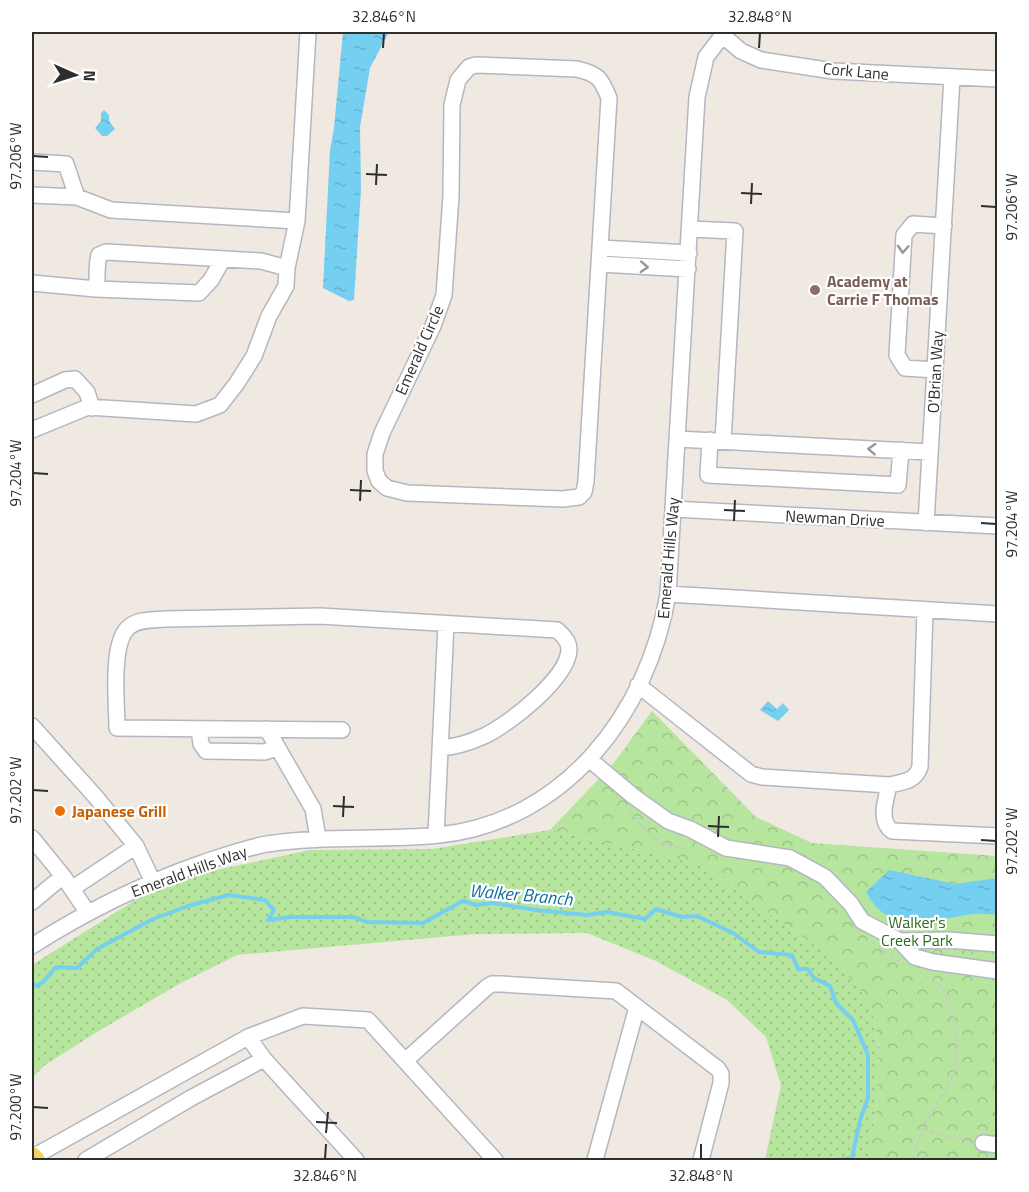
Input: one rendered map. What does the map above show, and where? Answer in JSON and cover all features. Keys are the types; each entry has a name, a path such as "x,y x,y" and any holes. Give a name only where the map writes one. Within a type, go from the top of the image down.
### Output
{"street":[{"path":"32,429 88,407 196,414 220,405 237,383 254,356 269,316 286,286 287,268 297,220 308,32"},
{"name":"Cork Lane","path":"724,33 741,51 762,60 833,71 998,79"},
{"name":"Emerald Hills Way","path":"32,946 88,913 153,882 236,851 267,844 318,838 436,835 471,830 518,812 563,784 589,759 615,727 653,654 662,627 668,594 697,97 706,57 724,33"},
{"name":"Emerald Circle","path":"496,65 577,69 592,72 603,81 609,98 600,264 586,481 584,492 579,497 563,499 407,493 387,488 379,481 375,471 375,454 382,433 433,326 444,295 450,207 452,105 458,80 470,67 496,65"},
{"name":"O'Brian Way","path":"926,523 952,78"},
{"path":"32,162 66,164 77,197"},
{"path":"32,195 77,197 111,210 297,220"},
{"path":"935,370 905,368 897,355 904,235 914,224 944,226"},
{"path":"690,229 735,231 716,441 708,475 898,485 901,450"},
{"path":"601,248 689,253"},
{"path":"96,289 98,280 96,264 99,255 106,252 261,261 287,268"},
{"path":"32,283 96,289 199,293 211,280 223,259"},
{"path":"600,264 688,269"},
{"path":"32,394 65,380 75,379 87,392 92,408"},
{"path":"677,439 930,452"},
{"name":"Newman Drive","path":"673,509 998,526"},
{"path":"668,594 998,614"},
{"path":"638,685 751,774 762,777 889,785 907,781 915,777 920,767 925,610"},
{"path":"342,730 117,728 119,640 128,627 140,621 321,616 557,630 566,637 569,649 563,666 544,692 518,715 487,735 462,746 440,748"},
{"path":"436,835 446,624"},
{"path":"32,726 136,846 153,882"},
{"path":"198,729 201,744 206,752 264,752 278,748"},
{"path":"267,729 313,809 318,838"},
{"path":"589,759 633,796 668,821 690,829 726,848 790,858 825,877 851,904 862,921 900,941 915,957 998,971"},
{"path":"889,785 883,819 886,827 892,831 998,836"},
{"path":"32,838 73,888 88,913"},
{"path":"73,888 136,846"},
{"path":"32,902 63,876"},
{"path":"900,941 952,940 998,944"},
{"path":"948,964 952,940"},
{"path":"405,1061 492,984 616,991 718,1069 721,1074 721,1083 701,1161"},
{"path":"595,1161 637,1007"},
{"path":"33,1158 248,1037 303,1016 368,1020 495,1161"},
{"path":"248,1037 264,1059 356,1161"},
{"path":"86,1161 181,1104 264,1059"}],"path":[{"path":"627,807 646,831 662,844 680,849 699,848"},
{"path":"871,941 900,964 909,968"},
{"path":"913,1161 916,1144 923,1128 957,1064 954,1016 942,986 918,972"},
{"path":"923,1128 946,1137 990,1144"}],"green space":[{"name":"Walker's Creek Park","path":"652,711 756,817 812,843 997,856 997,1160 867,1160 876,1115 879,1046 872,1010 864,994 840,967 813,944 697,863 550,830 613,764"},
{"path":"550,830 697,863 813,944 840,967 864,994 872,1010 879,1047 876,1115 867,1160 765,1160 781,1085 766,1037 727,1000 656,961 587,933 476,934 237,955 179,984 97,1032 45,1065 32,1078 32,965 137,899 198,874 310,850 432,849"}],"water":[{"path":"343,32 389,32 370,68 360,127 361,189 354,300 349,301 323,288 330,150"},
{"path":"104,110 109,115 109,121 115,129 107,136 102,136 95,128 101,121 101,113"},
{"path":"768,701 777,709 783,703 789,710 778,721 760,710"},
{"path":"889,870 955,884 997,878 997,914 974,914 928,922 900,921 876,907 866,892"}],"waterway":[{"name":"Walker Branch","path":"32,983 36,986 43,982 56,967 77,968 97,949 153,919 228,895 265,900 274,910 268,920 290,917 354,917 367,922 423,923 463,901 476,905 493,903 587,915 607,912 645,919 656,909 682,917 697,916 733,933 759,952 792,955 798,969 808,969 814,978 830,986 836,1003 853,1020 868,1055 868,1098 860,1120 852,1158 836,1160"}],"place":[{"name":"Academy at Carrie F Thomas","path":"815,290"},
{"name":"Japanese Grill","path":"60,811"}]}
